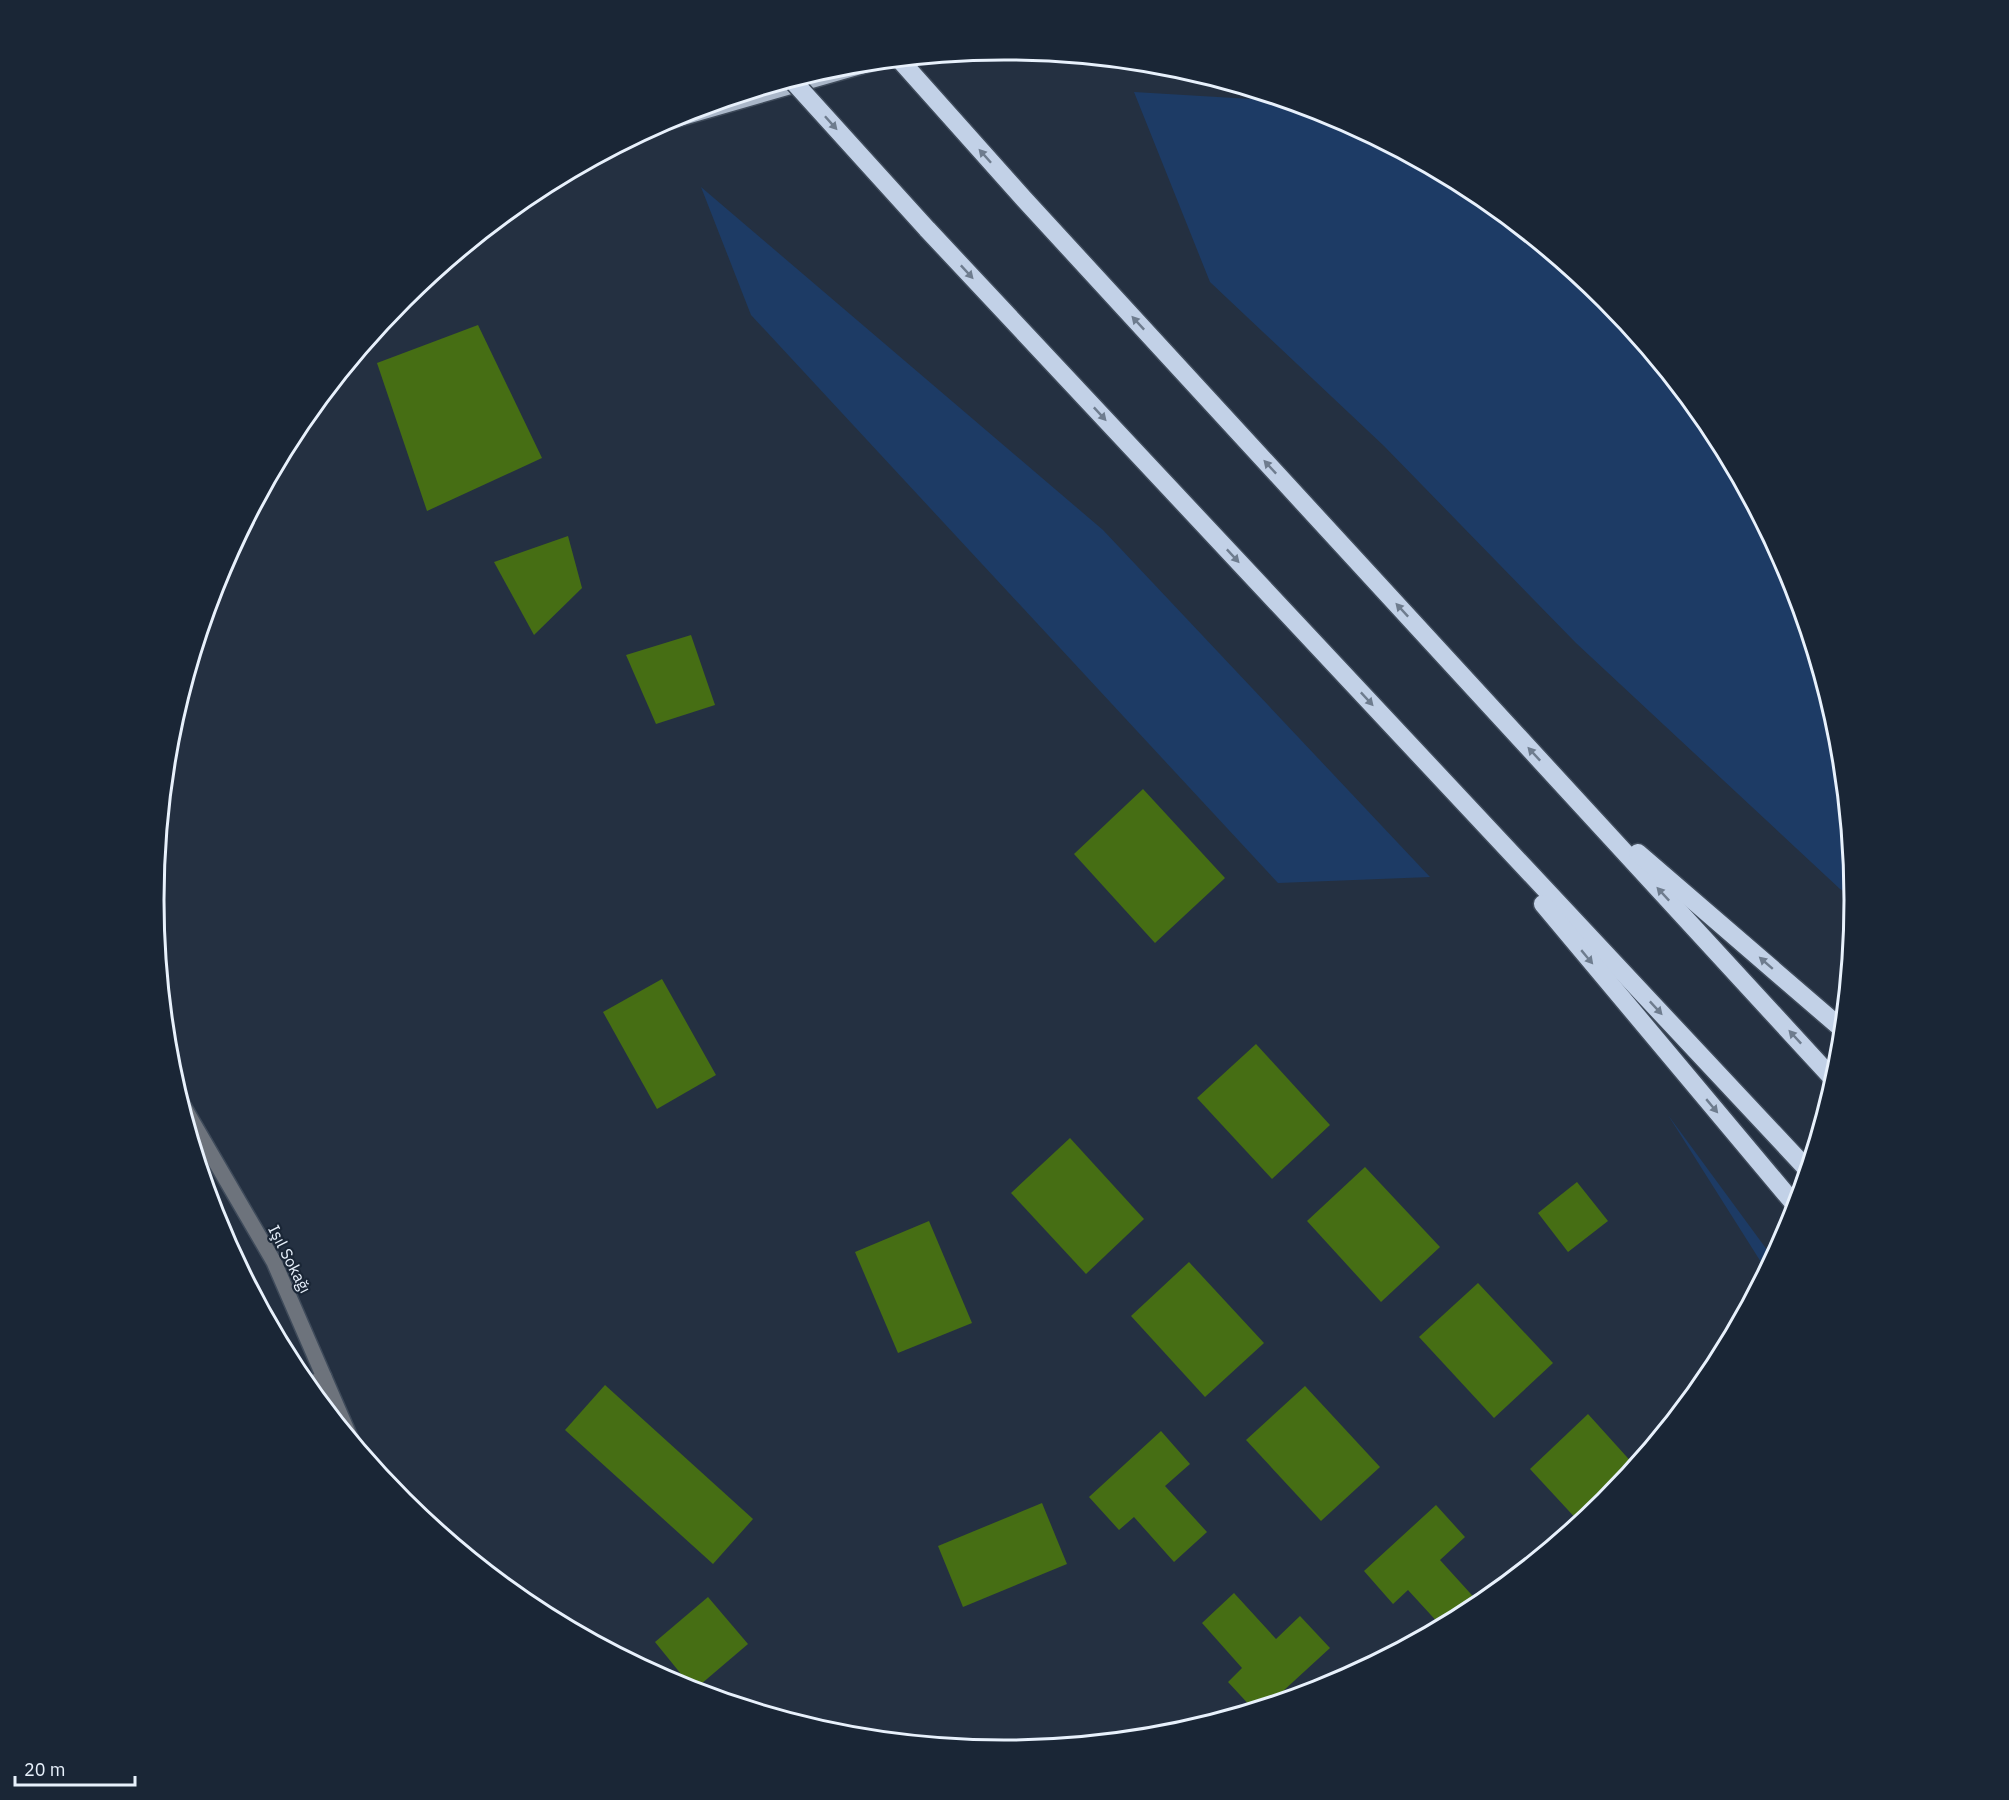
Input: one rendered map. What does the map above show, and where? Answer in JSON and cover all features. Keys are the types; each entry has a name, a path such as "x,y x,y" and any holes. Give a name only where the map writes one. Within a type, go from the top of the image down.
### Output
{"highway":[{"path":"905,66 1024,199 1826,1072"},
{"path":"798,86 927,229 1802,1164"},
{"path":"1415,751 1789,1198"},
{"path":"1573,797 1835,1023"}],"street":[{"name":"Işıl Sokağı","path":"197,1129 274,1262 340,1413"},
{"path":"317,1381 324,1377"}],"shaded area":[{"path":"1134,92 1256,99 1326,124 1376,147 1471,202 1516,234 1558,268 1598,306 1636,346 1703,433 1758,528 1781,579 1816,683 1828,736 1843,845 1844,891 1576,643 1384,446 1210,282"},
{"path":"701,187 1103,530 1430,877 1278,883 751,315"},
{"path":"1668,1115 1768,1251 1762,1263"}],"building":[{"path":"478,325 542,458 427,511 377,363"},
{"path":"568,536 582,588 534,635 494,562"},
{"path":"691,635 715,705 656,724 626,655"},
{"path":"1143,789 1225,878 1155,943 1074,854"},
{"path":"662,979 716,1075 657,1109 603,1012"},
{"path":"1256,1044 1330,1125 1272,1179 1197,1098"},
{"path":"1070,1138 1144,1219 1086,1274 1011,1193"},
{"path":"1365,1167 1440,1247 1381,1302 1307,1221"},
{"path":"1577,1182 1608,1221 1568,1252 1538,1213"},
{"path":"929,1221 972,1323 898,1353 855,1252"},
{"path":"1189,1262 1264,1343 1205,1397 1131,1316"},
{"path":"1478,1283 1553,1363 1494,1418 1419,1337"},
{"path":"605,1385 753,1519 713,1564 565,1430"},
{"path":"1305,1386 1380,1467 1321,1521 1246,1440"},
{"path":"1588,1414 1630,1460 1574,1517 1530,1469"},
{"path":"1161,1431 1190,1464 1165,1486 1207,1532 1174,1562 1134,1517 1119,1530 1089,1497"},
{"path":"1042,1503 1067,1564 963,1607 938,1546"},
{"path":"1436,1505 1465,1537 1440,1560 1473,1596 1435,1620 1408,1590 1393,1604 1364,1571"},
{"path":"1234,1593 1276,1639 1300,1616 1330,1648 1281,1693 1248,1703 1228,1682 1242,1668 1202,1623"},
{"path":"708,1597 748,1644 702,1683 682,1676 655,1642"}]}
